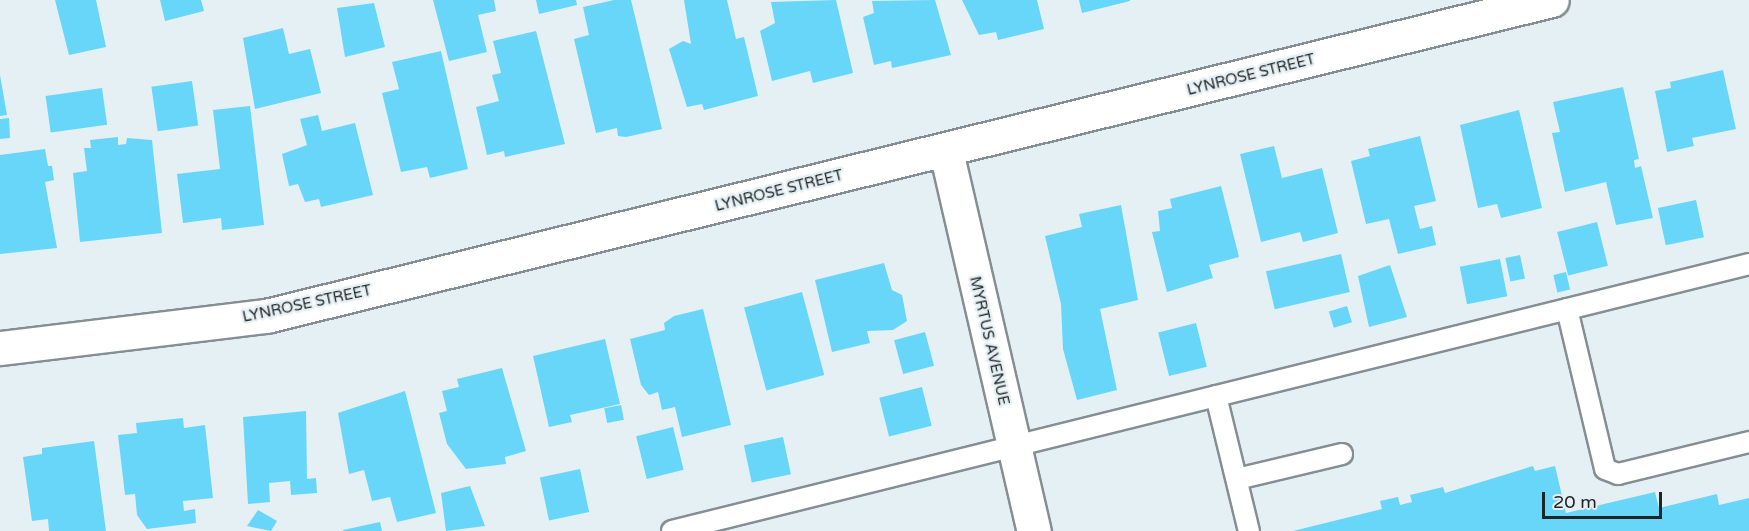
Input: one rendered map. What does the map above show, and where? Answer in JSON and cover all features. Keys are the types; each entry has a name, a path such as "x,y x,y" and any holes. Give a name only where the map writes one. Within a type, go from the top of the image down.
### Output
{"street":[{"name":"LYNROSE STREET","path":"0,348 266,316 946,151 1552,0"},
{"name":"MYRTUS AVENUE","path":"946,151 1034,531"}],"lane":[{"path":"672,531 1749,264"},
{"path":"1567,309 1605,469 1618,474 1749,442"},
{"path":"1216,396 1249,531"},
{"path":"1237,479 1342,454"}],"building":[{"path":"55,0 96,0 106,47 69,55"},
{"path":"160,0 201,0 204,11 165,21"},
{"path":"433,0 494,0 496,11 478,15 487,52 449,61"},
{"path":"536,0 576,0 577,5 539,14"},
{"path":"614,0 631,0 662,129 626,137 618,136 617,128 596,133 574,39 589,35 583,7"},
{"path":"684,0 727,0 736,39 744,37 758,96 704,110 702,104 687,107 669,49 683,41 691,44"},
{"path":"836,0 853,73 813,83 810,71 772,81 760,31 775,23 771,2"},
{"path":"935,0 951,55 892,68 891,61 874,65 863,17 874,13 872,1"},
{"path":"962,0 1037,0 1044,29 998,40 996,32 979,35"},
{"path":"1079,0 1130,0 1130,1 1082,13"},
{"path":"374,3 385,47 345,57 337,8"},
{"path":"283,28 289,54 310,49 321,93 255,109 243,38"},
{"path":"536,31 565,144 505,157 504,151 487,155 476,107 499,101 492,75 501,73 493,41"},
{"path":"441,51 468,169 430,178 427,167 401,172 382,93 399,89 392,62"},
{"path":"1723,70 1736,129 1692,138 1694,146 1667,152 1655,91 1671,88 1670,82"},
{"path":"0,75 7,115 0,116"},
{"path":"192,81 198,126 158,131 151,87"},
{"path":"1623,87 1639,159 1634,160 1635,168 1641,166 1653,218 1616,225 1606,182 1565,192 1552,133 1560,132 1553,102"},
{"path":"102,88 107,125 51,133 46,96"},
{"path":"250,106 264,225 222,230 221,218 183,223 177,174 220,169 213,110"},
{"path":"1519,110 1542,208 1501,218 1497,204 1478,208 1460,125"},
{"path":"318,115 322,131 355,123 373,195 321,207 319,199 305,202 298,184 289,186 282,154 307,145 300,119"},
{"path":"9,118 10,138 0,139 0,119"},
{"path":"1420,136 1436,201 1414,206 1420,229 1432,226 1436,245 1398,254 1389,219 1366,224 1351,161 1370,156 1368,149"},
{"path":"118,137 118,145 126,144 127,138 152,140 162,233 80,242 73,173 87,171 84,148 91,148 90,140"},
{"path":"1274,146 1282,178 1322,168 1338,233 1303,242 1300,232 1261,242 1240,154"},
{"path":"45,149 48,166 52,166 54,180 45,182 57,248 0,254 0,155"},
{"path":"1221,186 1239,257 1209,265 1213,278 1167,292 1152,232 1160,231 1158,211 1172,208 1170,199"},
{"path":"1696,200 1704,237 1666,245 1658,208"},
{"path":"1121,205 1138,300 1100,309 1117,390 1077,400 1063,349 1061,304 1045,236 1082,227 1079,214"},
{"path":"1597,222 1608,266 1568,276 1557,232"},
{"path":"1341,254 1350,292 1275,309 1266,271"},
{"path":"1520,255 1525,278 1510,282 1505,258"},
{"path":"1500,259 1507,296 1467,304 1460,267"},
{"path":"884,263 892,290 902,295 907,321 893,330 867,331 870,343 832,352 815,280"},
{"path":"1390,265 1407,317 1369,327 1358,276"},
{"path":"1566,272 1570,290 1557,292 1553,275"},
{"path":"802,292 824,375 766,391 744,308"},
{"path":"1347,306 1352,322 1334,328 1329,312"},
{"path":"703,309 731,425 682,437 675,407 662,410 658,392 649,395 641,385 630,339 665,330 664,323 674,316"},
{"path":"1196,323 1207,367 1169,376 1158,332"},
{"path":"925,332 934,366 903,374 894,340"},
{"path":"605,339 620,404 570,415 572,422 549,427 533,356"},
{"path":"502,368 526,451 505,457 506,464 466,469 447,444 439,413 447,411 442,391 459,387 457,379"},
{"path":"922,387 932,426 889,436 879,398"},
{"path":"405,391 436,513 397,522 390,497 372,501 364,470 349,474 338,413"},
{"path":"621,405 624,420 607,423 604,408"},
{"path":"306,411 307,479 316,478 317,493 291,495 290,481 269,483 270,502 248,504 243,417"},
{"path":"183,418 184,428 205,425 213,498 183,501 184,511 195,509 196,523 147,529 137,515 135,494 125,495 118,435 137,433 136,423"},
{"path":"673,427 684,470 647,479 636,436"},
{"path":"783,437 791,474 752,482 744,445"},
{"path":"94,441 106,531 49,531 48,519 32,521 23,457 42,454 42,448"},
{"path":"1533,466 1535,471 1555,466 1566,513 1655,492 1659,508 1717,494 1719,505 1749,498 1749,531 1293,531 1382,509 1380,501 1398,497 1400,505 1412,502 1410,495 1443,487 1445,493"},
{"path":"580,469 589,512 549,521 540,478"},
{"path":"470,486 485,526 446,531 441,493"},
{"path":"258,510 277,521 271,531 247,526"},
{"path":"380,522 382,531 343,531 343,530"}]}
